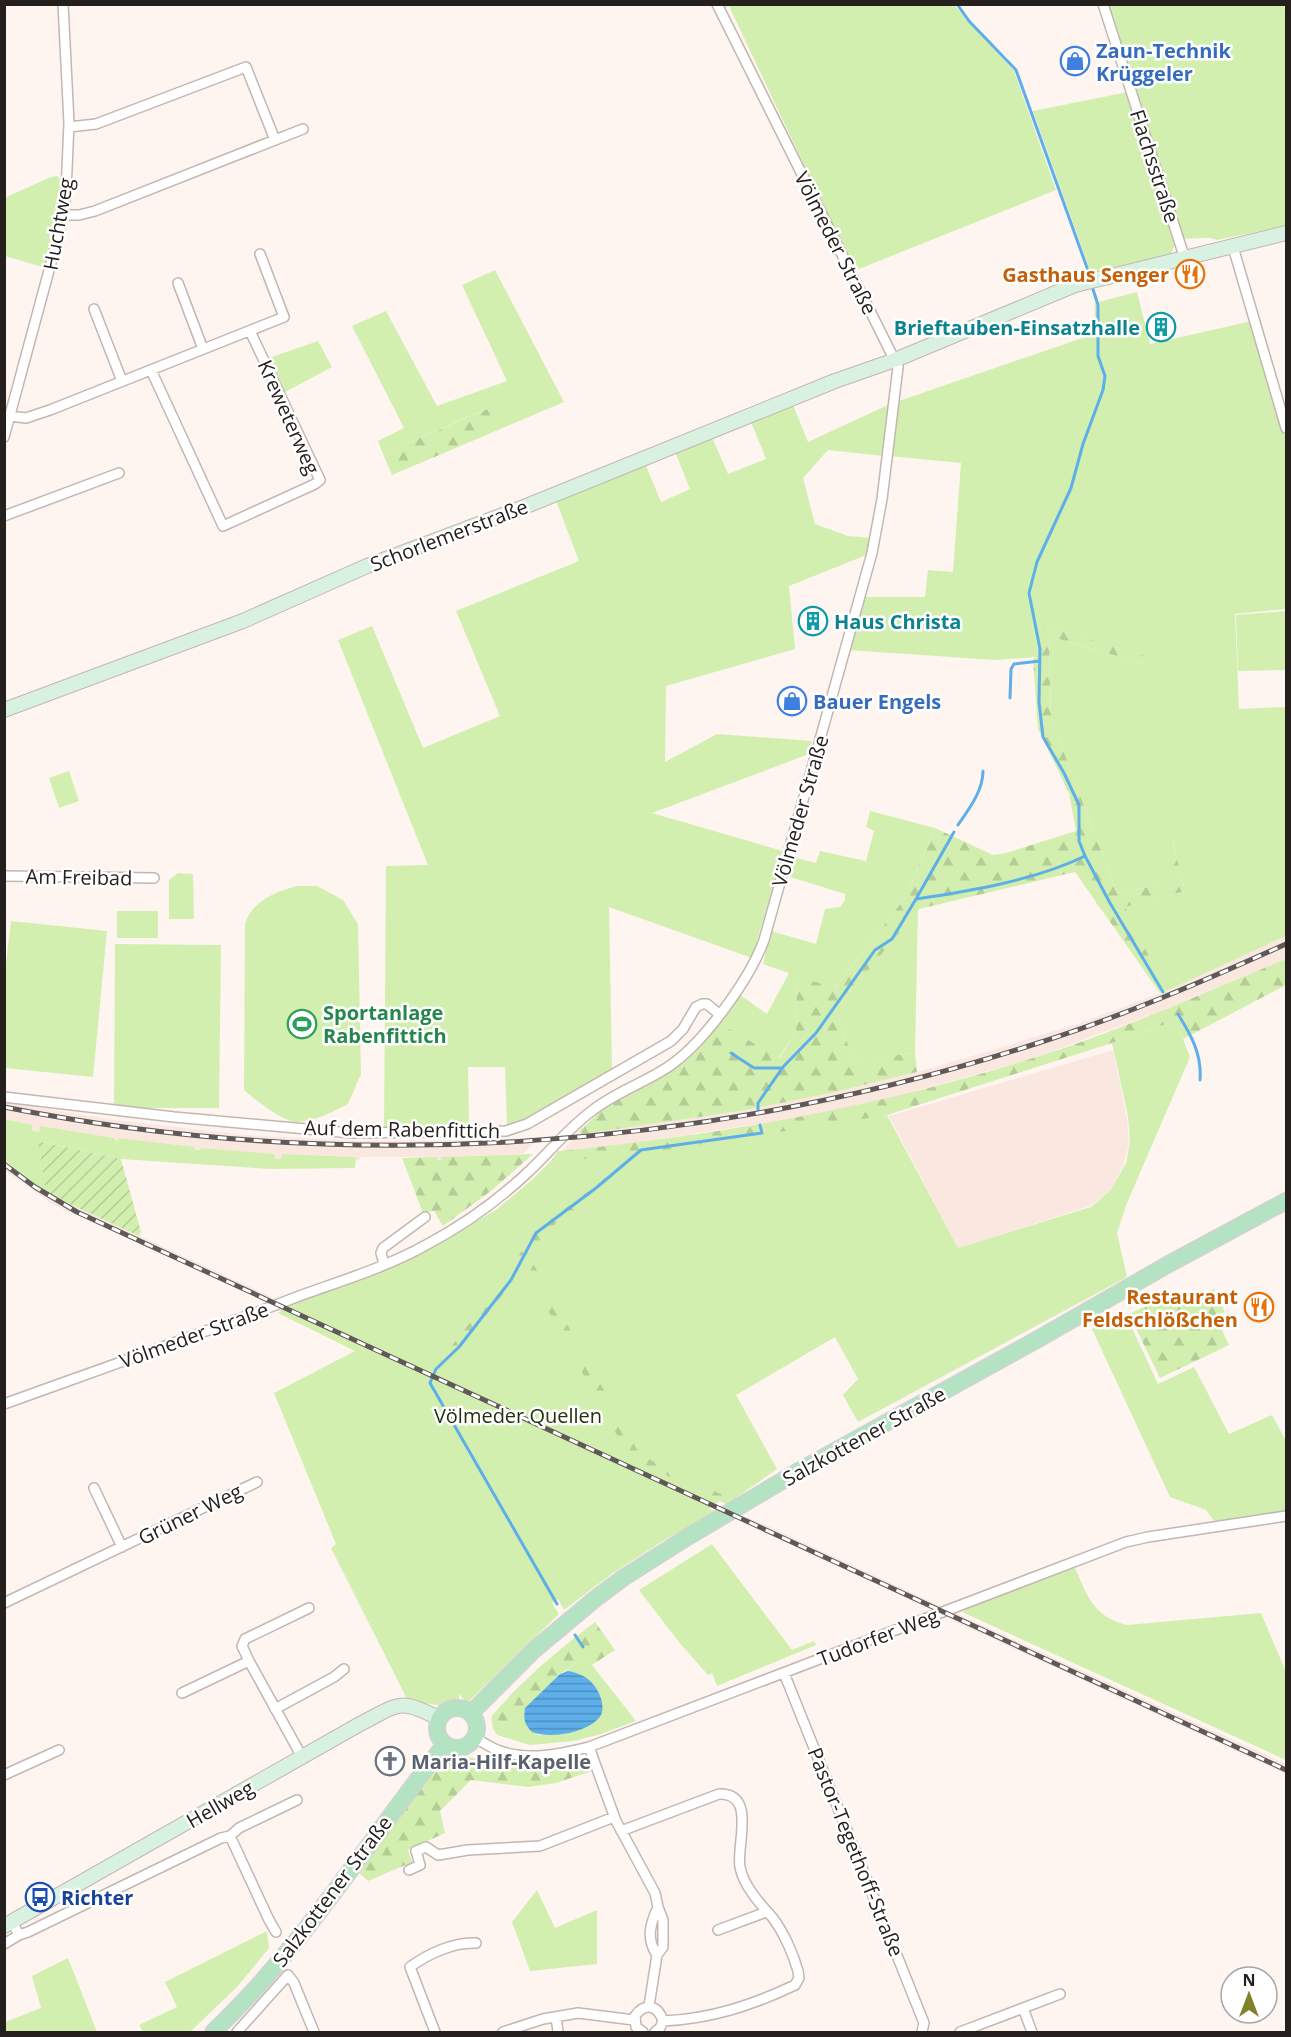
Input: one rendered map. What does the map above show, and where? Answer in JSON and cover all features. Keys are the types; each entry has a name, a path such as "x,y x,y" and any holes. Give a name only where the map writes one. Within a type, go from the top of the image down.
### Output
{"main road":[{"name":"Salzkottener Straße","path":"471,1713 534,1650 595,1599 623,1578 686,1538 797,1472 1167,1265 1287,1201"},
{"path":"454,1707 471,1713 476,1722 477,1731 475,1737 462,1748 445,1744 439,1738 436,1729 438,1718 442,1713 454,1707"},
{"name":"Salzkottener Straße","path":"213,2032 268,1975 326,1903 390,1814 445,1744"}],"street":[{"name":"Huchtweg","path":"4,437 48,281 63,215 69,127 63,4"},
{"name":"Völmeder Straße","path":"4,1404 384,1264 425,1246 495,1201 592,1110 620,1092 667,1068 688,1053 751,969 764,940 872,553 882,499 898,367 717,4"},
{"name":"Flachsstraße","path":"1103,4 1185,259"},
{"path":"69,127 96,124 246,67 276,140"},
{"path":"63,215 79,215 95,211 303,129"},
{"name":"Schorlemerstraße","path":"4,710 243,621 367,566 524,507 825,385 895,360 1075,285 1287,233"},
{"path":"1233,247 1287,428"},
{"path":"10,416 26,417 284,317 260,254"},
{"path":"178,283 203,349"},
{"path":"94,309 122,381"},
{"name":"Kreweterweg","path":"151,370 223,526 320,480 250,331"},
{"path":"4,516 119,473"},
{"name":"Am Freibad","path":"4,876 154,878"},
{"name":"Auf dem Rabenfittich","path":"4,1097 174,1117 351,1133 506,1131 526,1124 671,1041 683,1029 696,1006 707,1004 719,1014"},
{"path":"384,1264 381,1253 383,1248 425,1217"},
{"name":"Grüner Weg","path":"4,1603 257,1482"},
{"name":"Grüner Weg","path":"94,1488 122,1546"},
{"name":"Tudorfer Weg","path":"475,1737 500,1751 526,1756 556,1754 589,1747 1126,1542 1287,1516"},
{"path":"302,1757 242,1646 245,1639 309,1608"},
{"path":"183,1693 249,1661"},
{"path":"275,1709 334,1677 344,1669"},
{"name":"Pastor-Tegethoff-Straße","path":"784,1673 924,2023 922,2032"},
{"name":"Hellweg","path":"8,1924 360,1724 399,1705 410,1705 438,1718"},
{"path":"589,1747 614,1817 655,1893 657,1907 663,1920 663,1947 657,1955 649,2006"},
{"path":"4,1775 59,1750"},
{"path":"621,1831 719,1794 734,1796 739,1802 742,1818 739,1857 741,1869 766,1912 779,1928 796,1963 799,1978 795,1984 737,2008 708,2017 663,2021"},
{"path":"4,1944 220,1838 230,1836 238,1828 297,1800"},
{"path":"409,1870 420,1865 416,1851 426,1847 438,1855 468,1850 540,1846 614,1817"},
{"path":"230,1836 276,1932"},
{"path":"718,1930 766,1912"},
{"path":"8,1924 19,1935"},
{"path":"435,2032 410,1967 422,1958 464,1943 476,1943"},
{"path":"237,2032 288,1975 294,1983 314,2032"},
{"path":"960,2032 1060,1994"},
{"path":"643,2032 636,2027 634,2020 640,2009 649,2006 655,2008 663,2021 655,2032"},
{"path":"1023,2008 1032,2032"},
{"path":"503,2032 528,2023 578,2013 634,2020"},
{"path":"556,2017 558,2032"}],"shaded area":[{"path":"1286,936 1286,959 1153,1014 1034,1058 885,1100 802,1117 621,1145 563,1150 578,1134 740,1111 831,1093 917,1072 996,1049 1083,1022 1160,993"},
{"path":"1113,1050 1127,1118 1129,1144 1124,1163 1110,1191 1090,1206 958,1248 889,1116"},
{"path":"4,1102 116,1120 244,1135 358,1141 487,1140 540,1137 523,1154 442,1157 441,1160 437,1160 436,1157 361,1157 360,1160 355,1160 355,1157 282,1154 281,1159 275,1159 275,1154 195,1150 194,1147 119,1138 119,1141 114,1138 40,1127 39,1132 32,1130 33,1125 5,1119"},
{"path":"4,1161 46,1193 272,1297 265,1301 52,1204 5,1170"},
{"path":"748,1517 945,1608 937,1611 742,1521"},
{"path":"951,1611 1286,1764 1286,1774 941,1615"}],"green space":[{"path":"721,5 954,5 1014,71 1056,190 854,271 729,6 723,9"},
{"path":"1107,5 1284,5 1286,14 1286,226 1217,240 1183,238"},
{"path":"1128,92 1176,241 1171,254 1091,273 1033,111"},
{"path":"57,176 62,181 61,203 46,268 5,256 4,198"},
{"path":"495,270 564,402 498,430 486,409 383,454 378,441 404,428 352,326 386,311 437,406 507,381 462,285"},
{"path":"1137,292 1150,344 1252,321 1286,436 1286,609 1235,614 1239,709 1286,707 1286,936 1166,991 1124,907 1185,891 1173,840 1173,883 1117,893 1051,718 1049,636 1147,665 1149,657 1032,622 1038,649 1037,657 995,660 848,650 864,597 925,597 928,570 953,572 961,463 889,456 896,402 1094,334 1095,303"},
{"path":"318,341 332,367 285,392 269,358"},
{"path":"890,404 884,456 828,450 803,478 815,524 848,536 873,538 869,554 789,586 795,649 666,686 665,762 717,734 812,741 809,754 652,813 783,851 752,958 609,907 612,1069 515,1124 507,1124 505,1067 468,1067 469,1126 384,1130 386,866 428,865 338,640 372,626 423,748 500,716 456,611 579,561 555,498 644,461 661,502 690,489 675,452 712,437 728,474 766,459 751,422 793,405 808,442"},
{"path":"487,409 498,430 392,475 383,454"},
{"path":"1286,611 1286,670 1238,671 1236,615"},
{"path":"1032,622 1150,657 1147,665 1049,636 1051,718 1117,893 1172,883 1172,837 1185,891 1125,907 1166,991 1160,993 1075,872 919,909 836,1009 854,1063 915,1052 917,1072 831,1093 740,1111 583,1134 578,1132 600,1112 625,1095 684,1063 700,1048 719,1023 779,1058 796,1032 797,976 835,988 905,898 935,828 993,855 1076,831 1069,793 1038,729 1033,659 1037,657 1038,649"},
{"path":"69,771 79,801 59,808 49,778"},
{"path":"870,811 935,828 905,898 834,989 797,976 796,1032 778,1058 719,1023 740,995 767,1014 789,973 763,964 771,931 816,944 825,909 840,907 845,900 845,894 787,876 793,857 816,863 820,851 866,861 874,831 866,827"},
{"path":"178,873 193,874 194,919 169,919 169,880"},
{"name":"Sportanlage Rabenfittich","path":"297,886 317,886 343,900 358,924 361,1074 348,1104 302,1122 289,1121 276,1114 244,1090 245,923 254,908 266,898"},
{"path":"918,909 915,1052 854,1063 836,1009"},
{"path":"117,911 158,911 158,938 117,938"},
{"path":"11,921 107,931 93,1077 5,1068 4,980"},
{"path":"115,944 221,945 219,1108 114,1108"},
{"path":"1286,959 1286,985 1183,1039 1176,1027 1163,1025 887,1115 639,1154 601,1193 545,1231 529,1256 640,1455 733,1500 726,1504 629,1457 524,1267 443,1371 435,1367 497,1288 535,1231 630,1157 552,1160 558,1151 679,1137 739,1127 858,1105 917,1091 1033,1058 1098,1036"},
{"name":"Völmeder Quellen","path":"1163,1025 1176,1027 1190,1057 1127,1203 1117,1233 1127,1277 858,1422 843,1395 858,1379 835,1337 736,1395 777,1469 733,1500 727,1497 709,1508 716,1512 663,1541 613,1573 564,1610 558,1599 552,1603 559,1614 467,1703 459,1694 459,1705 408,1701 331,1548 336,1544 274,1393 355,1351 278,1313 284,1307 454,1234 496,1210 552,1160 887,1115 958,1248 1091,1207 1110,1191 1126,1163 1130,1142 1128,1116 1112,1043"},
{"path":"4,1119 33,1125 32,1130 39,1132 40,1126 114,1138 118,1141 119,1138 195,1147 195,1150 200,1150 200,1148 275,1154 275,1159 281,1159 282,1154 356,1157 355,1168 270,1169 121,1159 39,1141 46,1193 5,1161"},
{"path":"38,1141 121,1159 141,1232 139,1236 46,1193"},
{"path":"533,1154 491,1191 443,1226 434,1211 423,1213 402,1158 437,1157 437,1160 441,1160 441,1157"},
{"path":"1214,1289 1225,1312 1216,1317 1229,1345 1160,1378 1129,1314 1169,1295 1176,1307"},
{"path":"1125,1313 1158,1384 1194,1367 1229,1434 1272,1415 1286,1441 1286,1511 1215,1522 1206,1510 1170,1497 1092,1329"},
{"path":"712,1544 792,1650 814,1641 816,1645 717,1686 712,1673 708,1675 678,1641 639,1590"},
{"path":"1075,1568 1088,1596 1099,1611 1127,1625 1261,1613 1286,1672 1286,1760 962,1612 975,1605"},
{"path":"595,1622 615,1650 592,1665 580,1660 560,1674 515,1718 503,1724 491,1717 540,1666"},
{"path":"580,1660 592,1665 636,1721 574,1741 530,1745 497,1735 493,1729 491,1717 503,1724 515,1718 525,1708 524,1715 538,1735 570,1732 599,1719 594,1684 573,1672 564,1672"},
{"path":"469,1757 528,1770 588,1759 592,1771 556,1783 528,1787 471,1780 440,1811 445,1833 408,1850 412,1862 368,1881 358,1872 441,1763"},
{"path":"537,1890 555,1928 597,1910 597,1964 530,1971 512,1922"},
{"path":"267,1931 269,1948 238,1986 190,2032 143,2032 139,2025 177,2007 165,1982"},
{"path":"68,1958 97,2032 5,2032 5,2022 41,2008 32,1976"}],"water":[{"path":"568,1671 588,1679 598,1691 602,1701 599,1718 586,1728 558,1735 532,1732 525,1722 525,1708 560,1674"}],"waterway":[{"path":"957,4 969,21 1016,70 1090,276"},
{"path":"1092,286 1098,305 1098,356 1105,376 1103,390 1083,444 1071,488 1037,562 1029,593 1040,649 1039,702 1043,737 1079,805 1079,841 1085,856 1163,992"},
{"path":"1010,698 1011,669 1014,664 1040,661"},
{"path":"958,825 978,793 983,771"},
{"path":"916,899 954,832"},
{"path":"758,1110 758,1103 783,1067 816,1033 875,950 892,939 916,899 1024,878 1046,872 1085,856"},
{"path":"1178,1014 1197,1053 1200,1080"},
{"path":"731,1053 754,1068 782,1068"},
{"path":"557,1604 430,1383 436,1369 459,1347 511,1280 536,1233 596,1188 641,1150 762,1133 760,1125"},
{"path":"575,1635 583,1647"}],"railway":[{"path":"4,1107 133,1128 263,1141 393,1145 524,1141 654,1129 782,1109 910,1080 1035,1044 1162,998 1286,944"},
{"path":"4,1164 35,1187 77,1212 1286,1770"}],"place":[{"name":"Zaun-Technik Krüggeler","path":"1075,61"},
{"name":"Gasthaus Senger","path":"1190,274"},
{"name":"Brieftauben-Einsatzhalle","path":"1161,327"},
{"name":"Haus Christa","path":"813,621"},
{"name":"Bauer Engels","path":"792,701"},
{"name":"Sportanlage Rabenfittich","path":"302,1024"},
{"name":"Restaurant Feldschlößchen","path":"1259,1307"},
{"name":"Maria-Hilf-Kapelle","path":"390,1761"},
{"name":"Richter","path":"40,1897"}]}
